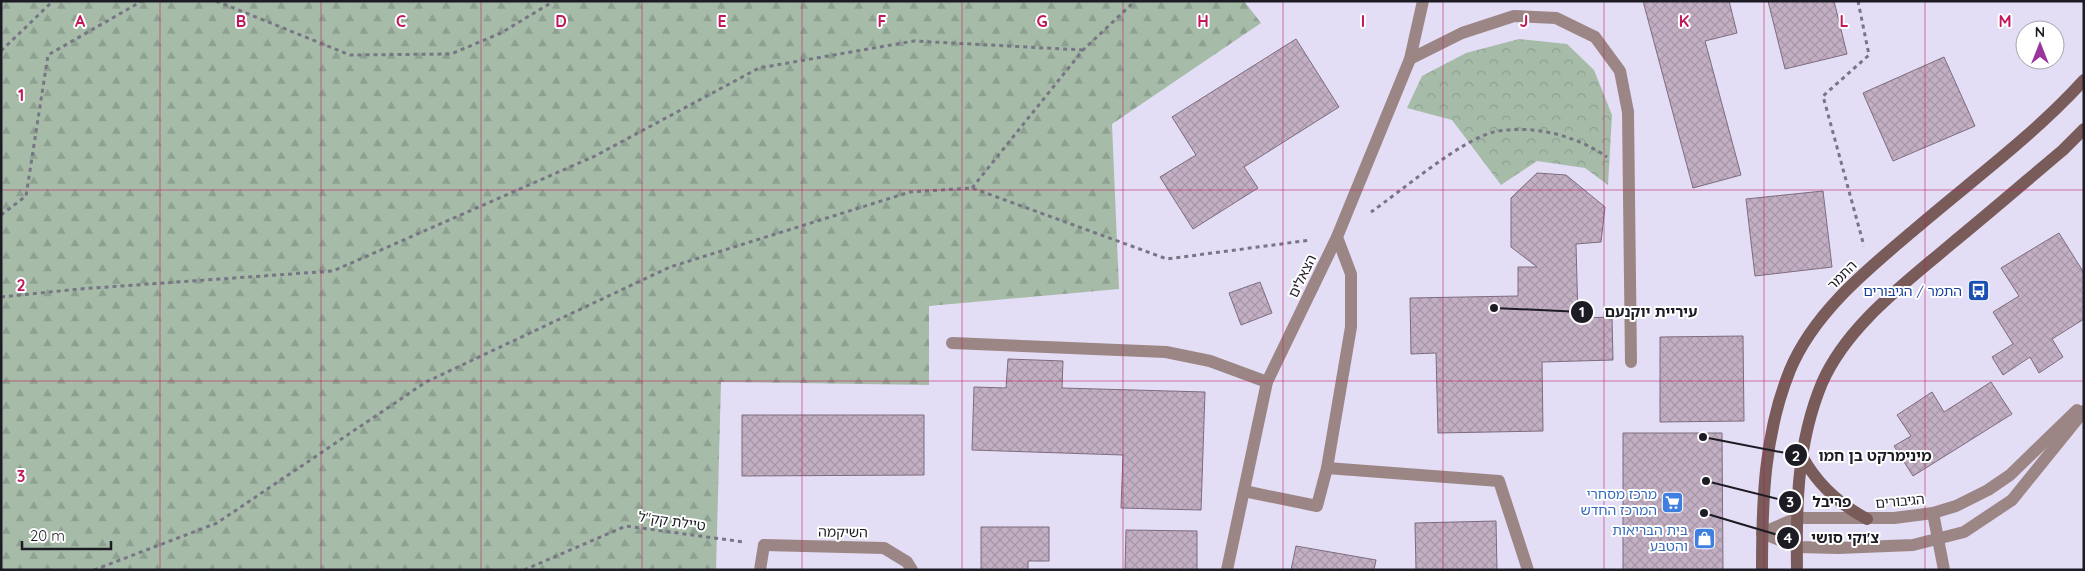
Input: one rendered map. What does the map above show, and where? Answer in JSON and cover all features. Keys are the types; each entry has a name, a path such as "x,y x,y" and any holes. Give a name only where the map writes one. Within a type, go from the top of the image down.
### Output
{"main road":[{"name":"התמר","path":"1762,570 1766,457 1776,410 1791,368 1813,328 1870,268 2040,124 2084,80"},
{"path":"1797,570 1796,518 1802,456 1809,419 1823,382 1842,348 1900,287 2063,150 2084,129"},
{"path":"1802,456 1819,483 1836,499 1867,519"}],"street":[{"name":"הצאלים","path":"1226,570 1267,382 1337,237 1410,60 1423,1"},
{"path":"1410,60 1462,32 1514,16 1556,18 1595,38 1620,71 1628,112 1631,362"},
{"path":"1244,492 1317,506 1327,468 1351,327 1351,274 1337,237"},
{"path":"952,343 1166,352 1210,361 1267,382"},
{"name":"הגיבורים","path":"1762,533 1796,518 1867,519 1933,514 1972,498 2010,475 2084,403"},
{"path":"1762,533 1796,547 1875,547 1913,545 1940,540 1964,532 2012,500 2084,411"},
{"path":"1327,468 1499,481 1528,570"},
{"path":"1933,514 1940,540 1944,570"},
{"path":"760,570 764,545"},
{"name":"השיקמה","path":"764,545 884,548 907,562 912,570"}],"path":[{"path":"1,51 53,1"},
{"path":"1,215 26,196 48,55 142,1"},
{"path":"216,1 350,55 451,54 501,32 554,1"},
{"path":"972,188 1083,50 1135,1"},
{"path":"1858,1 1869,55 1823,96 1870,268"},
{"path":"1,297 79,289 333,271 595,156 759,68 914,41 1083,50"},
{"path":"1368,215 1468,143 1493,132 1525,129 1558,134 1592,146 1628,171"},
{"path":"94,570 217,523 426,382 670,267 910,192 972,188 1167,259 1337,237"},
{"name":"טיילת קק\"ל","path":"524,570 626,526 764,545"}],"green space":[{"path":"1,1 1244,1 1261,23 1112,124 1119,289 929,306 929,385 721,382 716,570 1,570"},
{"path":"1519,39 1567,44 1594,70 1612,115 1608,185 1585,168 1537,161 1501,185 1452,120 1407,108 1422,76 1466,53"}],"building":[{"path":"1643,1 1729,1 1737,33 1705,41 1741,175 1693,188"},
{"path":"1768,1 1834,1 1847,54 1785,69"},
{"path":"1296,39 1339,107 1244,167 1258,188 1193,229 1160,177 1196,155 1172,117"},
{"path":"1944,57 1975,126 1893,161 1863,93"},
{"path":"1537,173 1566,175 1605,207 1601,242 1576,244 1578,318 1612,317 1613,360 1542,362 1543,431 1438,433 1436,353 1411,354 1410,298 1518,296 1518,267 1537,267 1511,247 1511,198"},
{"path":"1823,191 1832,267 1755,276 1746,199"},
{"path":"2059,233 2084,273 2084,319 2052,339 2063,357 2039,373 2030,357 2003,375 1992,357 2013,344 1993,312 2019,296 2001,268"},
{"path":"1260,282 1272,313 1241,325 1229,293"},
{"path":"1743,336 1744,421 1660,422 1660,337"},
{"path":"1008,359 1063,361 1062,388 1205,392 1201,510 1121,508 1123,455 972,450 974,387 1006,388"},
{"path":"1991,382 2012,414 1913,476 1894,446 1911,436 1897,415 1932,392 1944,412"},
{"path":"742,415 924,415 924,475 742,476"},
{"name":"מרכז מסחרי המרכז החדש","path":"1623,433 1722,433 1723,570 1623,570"},
{"path":"1496,521 1497,570 1416,570 1415,523"},
{"path":"981,527 1049,527 1049,561 1028,561 1028,570 981,570"},
{"path":"1126,530 1197,531 1197,570 1125,570"},
{"path":"1296,546 1376,560 1374,570 1291,570"}],"place":[{"name":"התמר / הגיבורים","path":"1978,291"},
{"name":"עיריית יוקנעם","path":"1494,308"},
{"name":"מינימרקט בן חמו","path":"1703,437"},
{"name":"פריבל","path":"1706,481"},
{"name":"מרכז מסחרי המרכז החדש","path":"1673,502"},
{"name":"צ'וקי סושי","path":"1704,513"},
{"name":"בית הבריאות והטבע","path":"1704,538"}]}
